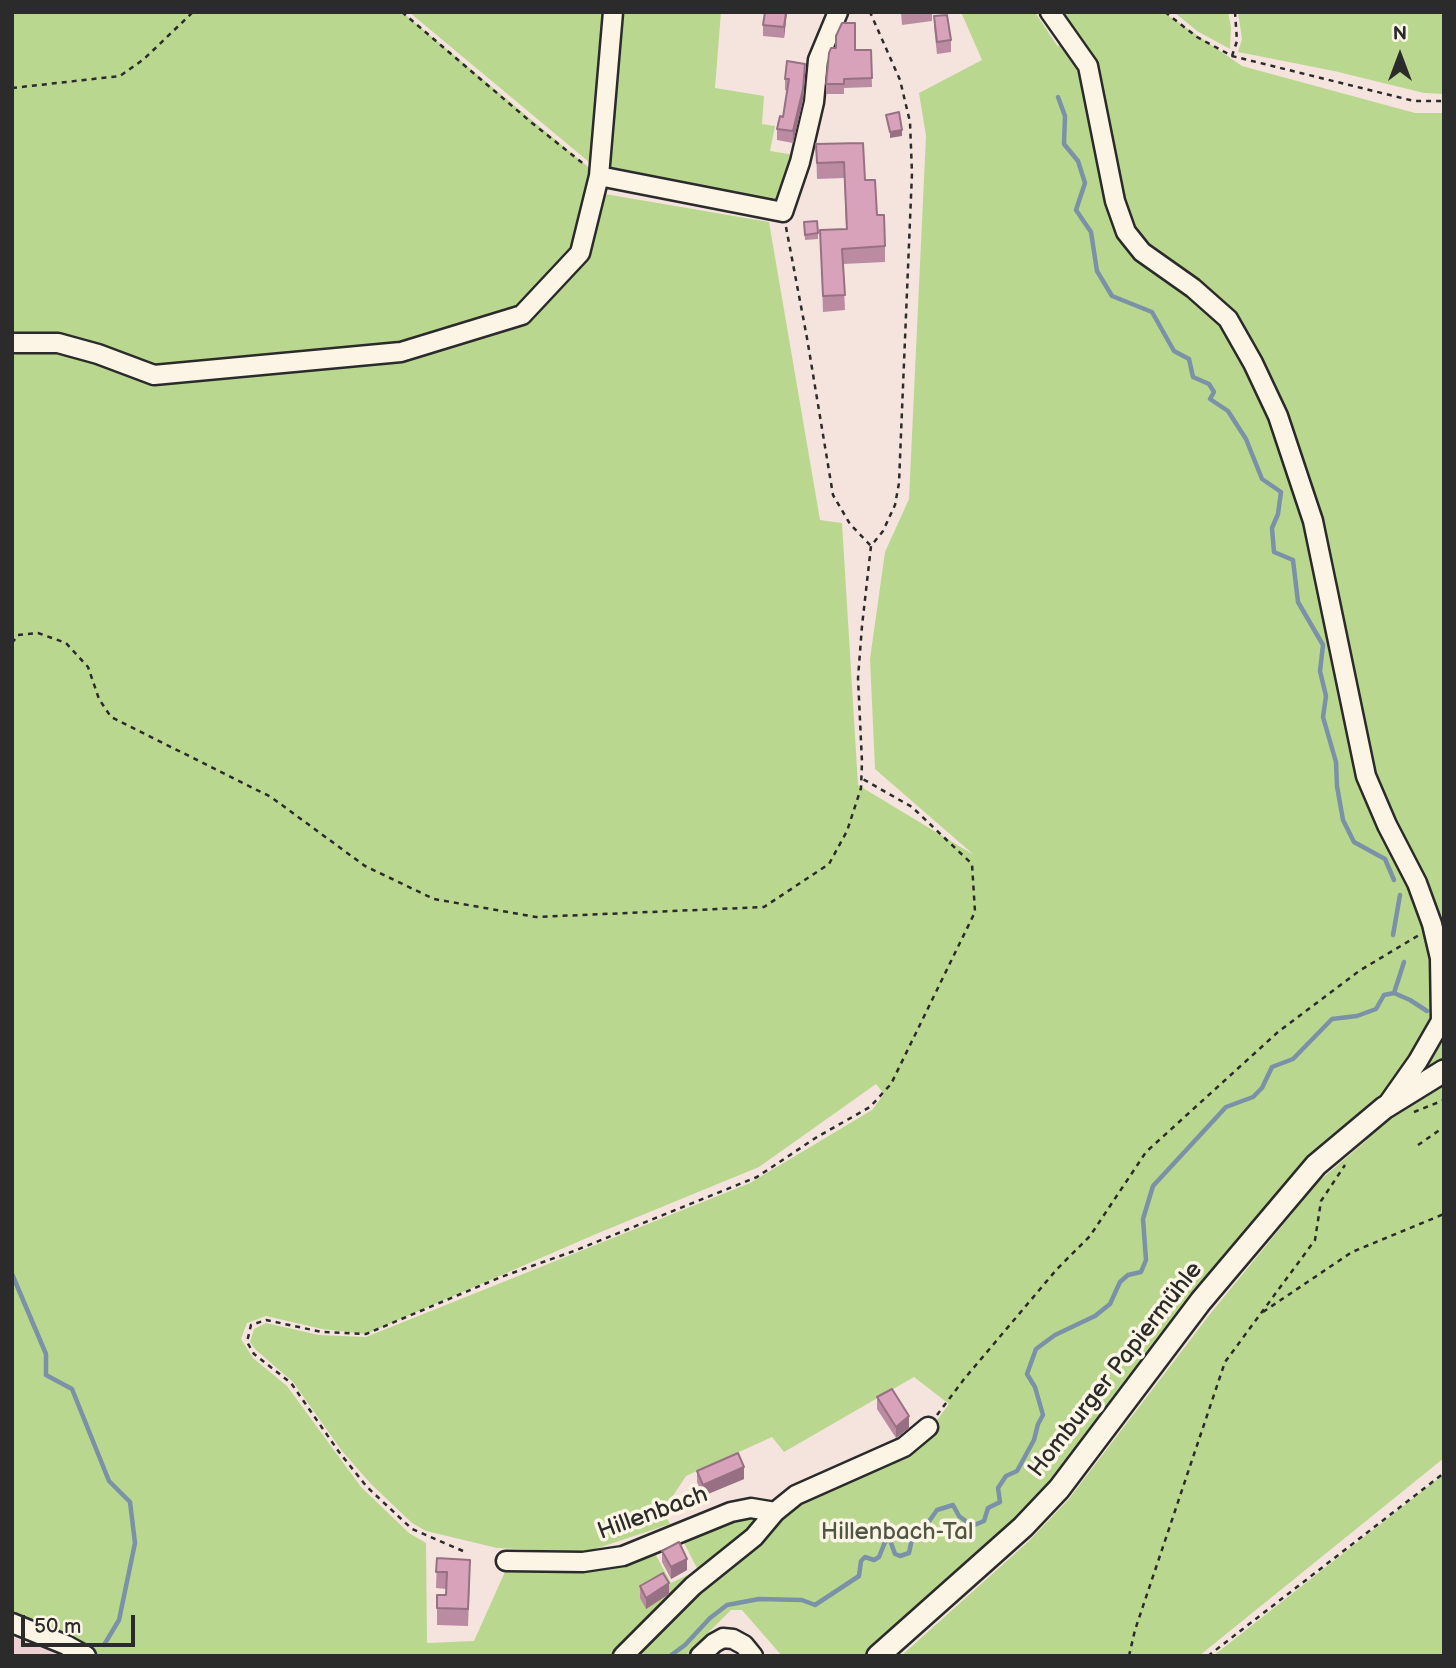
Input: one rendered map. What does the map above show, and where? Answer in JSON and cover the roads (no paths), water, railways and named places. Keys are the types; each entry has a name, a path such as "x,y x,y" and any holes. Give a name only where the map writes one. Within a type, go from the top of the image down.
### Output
{"main road":[{"name":"Homburger Papiermühle","path":"878,1656 1023,1527 1059,1489 1200,1301 1315,1165 1384,1108 1444,1071"}],"street":[{"path":"12,343 58,343 154,374 401,352 522,316 580,253 599,176 613,12"},
{"path":"599,176 783,212 800,162 814,102 818,60 838,12"},
{"path":"1051,12 1088,66 1115,201 1126,232 1142,252 1193,288 1228,319 1278,416 1313,521 1366,776 1387,825 1417,883 1432,924 1440,958 1441,1021 1418,1061 1384,1108"},
{"path":"623,1656 693,1586 754,1537 775,1512 796,1495 904,1447 928,1427"},
{"name":"Hillenbach","path":"506,1561 583,1562 623,1556 731,1512 751,1508 775,1512"},
{"path":"12,1623 66,1644 86,1656"},
{"path":"700,1656 723,1638 733,1639 744,1645 753,1656"}],"waterway":[{"path":"1058,97 1065,116 1064,144 1078,161 1085,183 1076,210 1091,232 1097,271 1112,296 1152,312 1174,351 1189,359 1193,377 1209,384 1214,392 1210,399 1228,411 1246,439 1262,479 1281,492 1278,514 1272,528 1274,552 1293,560 1298,602 1323,645 1320,671 1326,696 1323,717 1336,762 1343,820 1354,842 1385,859 1394,880"},
{"path":"1393,935 1400,895"},
{"path":"1394,993 1404,962"},
{"name":"Hillenbach","path":"670,1656 727,1605 759,1599 802,1600 815,1605 859,1576 861,1561 865,1557 874,1560 879,1557 885,1542 890,1540 895,1554 900,1556 909,1553 914,1529 930,1520 937,1510 953,1505 959,1516 972,1526 984,1521 988,1508 1000,1502 998,1488 1006,1476 1017,1471 1034,1440 1043,1415 1035,1387 1027,1374 1036,1349 1055,1335 1095,1316 1110,1304 1120,1282 1128,1275 1141,1272 1146,1260 1143,1219 1153,1186 1226,1107 1253,1097 1262,1088 1272,1067 1293,1059 1332,1019 1357,1016 1376,1009 1384,995 1394,993 1427,1011"},
{"path":"12,1274 46,1354 46,1375 72,1389 109,1481 130,1502 135,1543 119,1620 104,1645"}],"park label":[{"name":"Hillenbach-Tal","path":"897,1533"}]}
